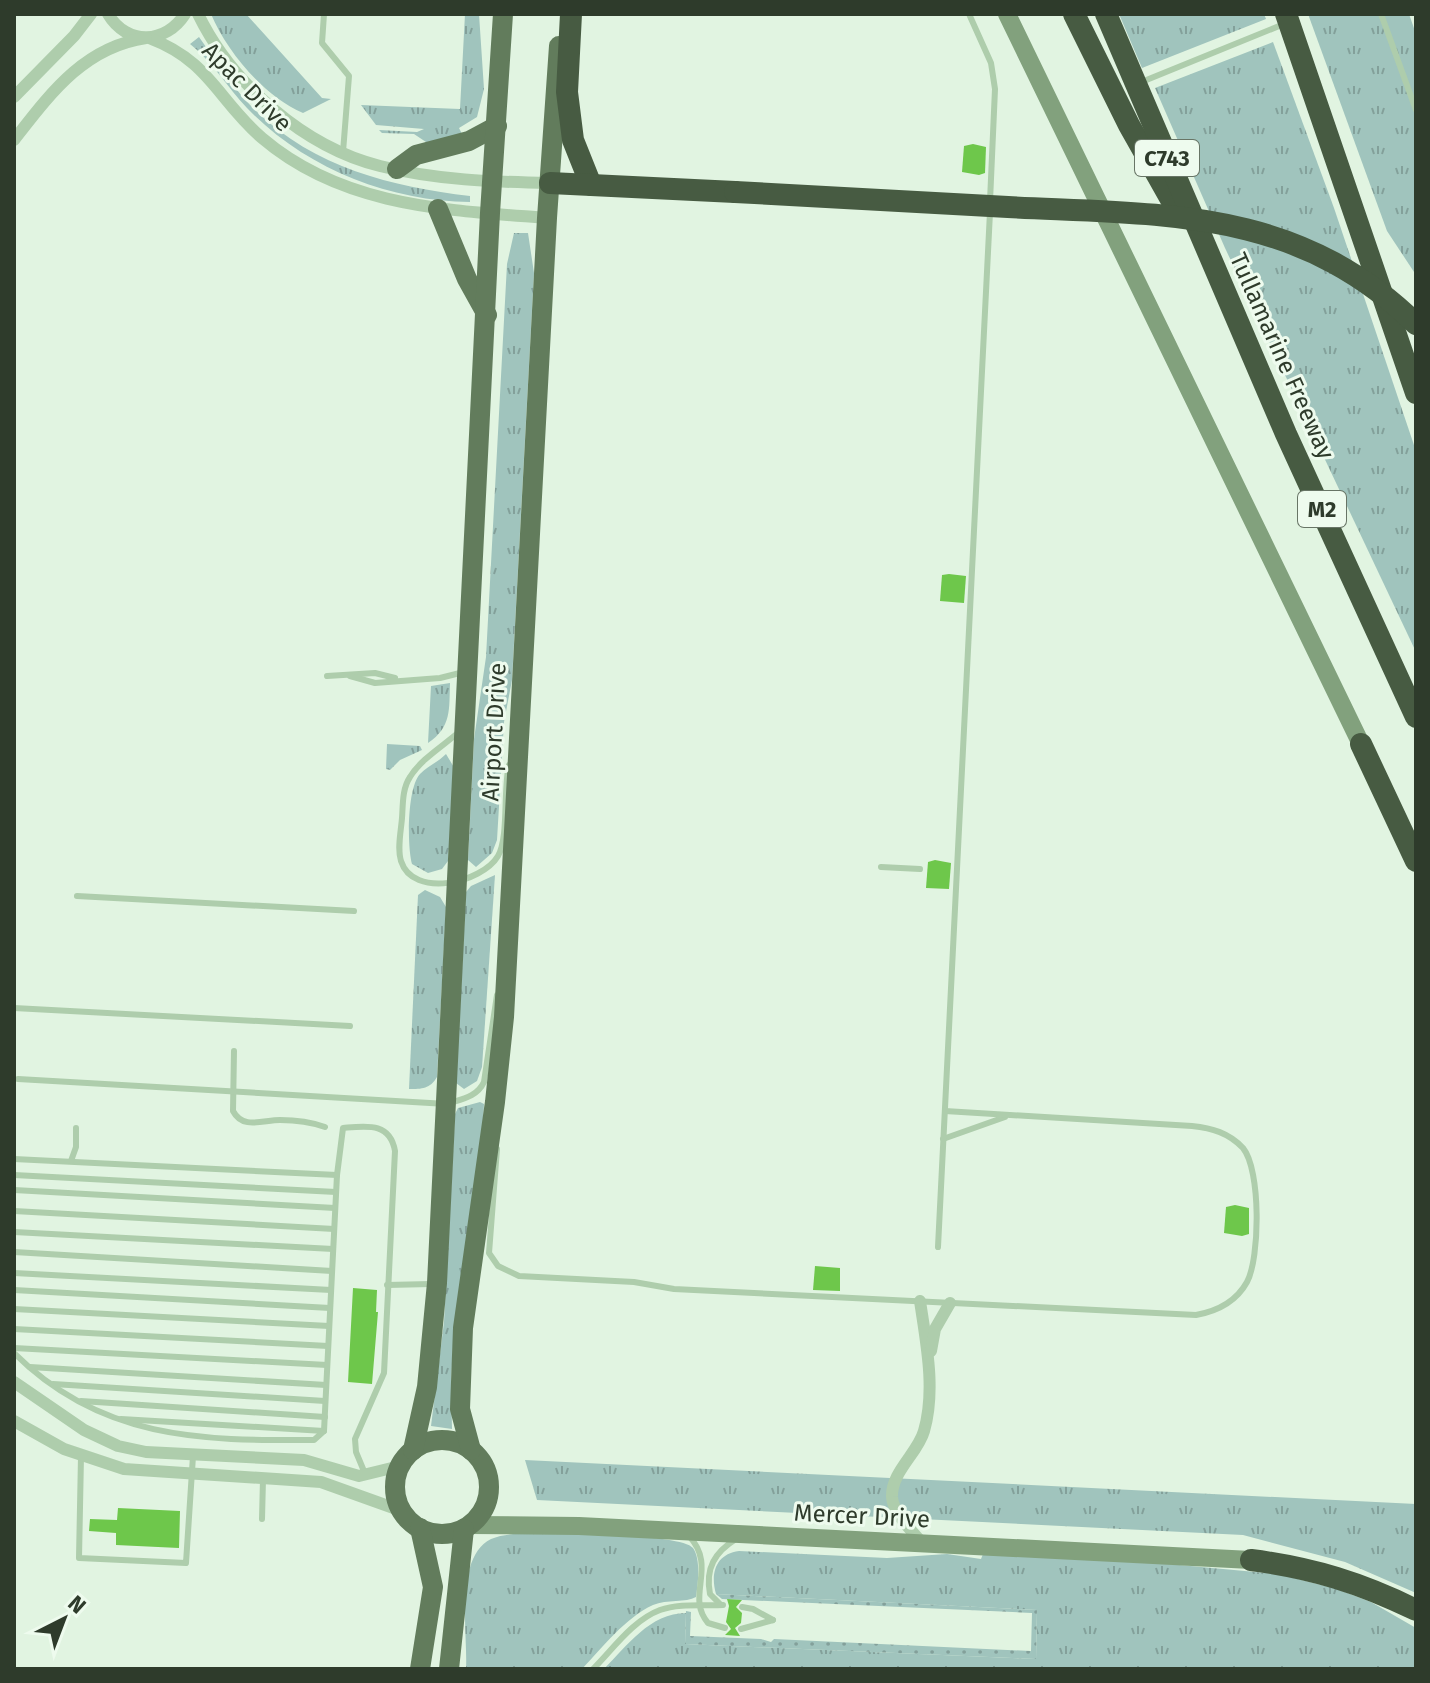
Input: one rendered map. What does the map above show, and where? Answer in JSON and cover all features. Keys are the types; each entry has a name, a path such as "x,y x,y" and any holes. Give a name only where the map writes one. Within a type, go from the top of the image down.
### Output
{"highway":[{"path":"571,14 567,92 573,140 591,185"},
{"path":"1074,14 1129,125 1229,302"},
{"name":"Tullamarine Freeway","path":"1106,14 1229,302 1416,717"},
{"path":"1288,18 1416,393"},
{"path":"550,183 1158,214 1241,226 1276,236 1342,265 1393,302 1416,324"},
{"path":"1361,744 1416,861"},
{"path":"1251,1560 1294,1566 1342,1578 1416,1610"}],"main road":[{"name":"Airport Drive","path":"407,1458 427,1387 437,1283 490,213 503,14"},
{"name":"Airport Drive","path":"471,1450 460,1409 463,1328 495,1102 509,949 547,218 561,14"},
{"path":"397,169 416,155 469,141 497,126"},
{"path":"438,209 467,279 487,315"},
{"path":"432,1441 453,1441 471,1450 480,1460 489,1484 484,1509 467,1527 438,1534 420,1528 402,1511 396,1496 396,1481 407,1458 432,1441"},
{"path":"449,1669 467,1527"},
{"path":"420,1528 433,1592 420,1669"}],"street":[{"path":"14,97 74,36 91,14"},
{"name":"Apac Drive","path":"108,14 126,33 172,47 193,61 253,129 302,166 330,181 375,197 438,209 547,218"},
{"path":"14,140 75,70 105,49 174,28 185,14"},
{"name":"Apac Drive","path":"198,14 220,49 256,92 300,129 343,152 397,169 493,182 550,183"},
{"path":"1007,14 1361,744"},
{"path":"920,1301 927,1366 928,1402 924,1433 897,1477 892,1494 897,1510 922,1543"},
{"path":"927,1366 935,1329 950,1303"},
{"path":"14,1382 63,1418 110,1442 146,1452 304,1460 366,1476 407,1458"},
{"path":"14,1421 81,1456 124,1469 321,1482 402,1511"},
{"name":"Mercer Drive","path":"467,1527 579,1526 1251,1560"}],"lane":[{"path":"324,14 322,43 349,76 343,152"},
{"path":"938,1247 995,109 991,63 969,14"},
{"path":"1381,14 1416,110"},
{"path":"1136,85 1288,18"},
{"path":"327,676 375,673 400,679 440,678 469,670"},
{"path":"465,727 422,763 408,779 404,791 400,856 406,870 417,880 458,882 490,865 502,847 506,775 521,715"},
{"path":"881,867 920,869"},
{"path":"77,896 354,911"},
{"path":"18,1079 447,1104 472,1096 484,1082 493,1009 509,949"},
{"path":"14,1008 350,1026"},
{"path":"234,1051 232,1092 235,1115 244,1122 279,1120 315,1123 325,1127"},
{"path":"495,1102 498,1166 488,1247 498,1266 519,1276 634,1282 674,1289 1196,1315 1220,1309 1238,1295 1252,1269 1256,1204 1253,1169 1242,1147 1222,1132 1192,1126 945,1111"},
{"path":"943,1139 1008,1116"},
{"path":"14,1350 50,1384 76,1401 113,1418 170,1433 229,1441 314,1440 324,1431 337,1175 343,1128 374,1126 389,1134 395,1151 383,1379 355,1439 356,1452 366,1476"},
{"path":"71,1161 76,1147 76,1128"},
{"path":"14,1159 337,1175"},
{"path":"14,1175 336,1192"},
{"path":"14,1190 335,1208"},
{"path":"14,1211 334,1229"},
{"path":"14,1232 333,1249"},
{"path":"14,1252 332,1271"},
{"path":"14,1273 331,1290"},
{"path":"387,1285 437,1283"},
{"path":"14,1290 330,1308"},
{"path":"14,1309 329,1326"},
{"path":"14,1329 328,1346"},
{"path":"14,1350 327,1365"},
{"path":"28,1366 326,1385"},
{"path":"50,1384 325,1401"},
{"path":"76,1401 325,1417"},
{"path":"113,1418 324,1431"},
{"path":"81,1456 79,1558 186,1563 193,1456"},
{"path":"262,1519 263,1479"},
{"path":"685,1532 696,1543 702,1556 699,1606 708,1623 725,1628"},
{"path":"593,1669 651,1614 668,1608 725,1605 710,1594 710,1568 719,1551 742,1534"},
{"path":"741,1629 773,1620 753,1609 742,1607"}],"green space":[{"path":"211,14 246,14 322,98 331,99 303,113 274,96 237,58"},
{"path":"465,14 479,14 484,89 477,117 459,128 463,136 432,146 414,134 382,133 379,130 417,132 424,129 376,125 361,105 460,109"},
{"path":"1119,14 1264,14 1266,19 1142,68"},
{"path":"1308,14 1409,14 1416,34 1416,275 1387,231"},
{"path":"199,37 248,103 303,147 383,180 470,196 470,202 439,200 379,188 321,164 295,148 247,108 190,44"},
{"path":"1273,42 1334,208 1416,451 1416,652 1225,248 1155,88"},
{"path":"514,233 528,233 534,273 512,680 504,722 497,840 492,853 476,867 468,860 474,739 486,657 507,264"},
{"path":"450,683 445,724 428,743 431,686"},
{"path":"387,744 420,746 422,750 400,760 390,770 386,769"},
{"path":"446,754 455,769 448,861 442,869 428,873 412,864 410,804 420,774"},
{"path":"495,875 482,1067 477,1081 464,1089 456,1083 466,892 471,886"},
{"path":"425,890 440,897 446,907 437,1077 425,1088 409,1089 418,895"},
{"path":"480,1102 484,1104 483,1125 454,1326 452,1429 431,1426 444,1322 455,1114 458,1108"},
{"path":"525,1460 1416,1504 1416,1593 1345,1562 1243,1535 537,1500"},
{"path":"528,1533 642,1537 684,1543 693,1548 697,1558 696,1597 658,1603 633,1617 582,1669 466,1669 465,1598 472,1562 479,1548 491,1539"},
{"path":"739,1551 887,1558 947,1554 981,1559 983,1554 1147,1562 1278,1574 1337,1589 1371,1602 1416,1628 1416,1669 604,1669 650,1625 673,1614 686,1613 685,1644 1036,1659 1037,1610 716,1594 714,1579 720,1560"},
{"path":"716,1594 1037,1610 1036,1659 685,1644 686,1611 691,1612 690,1636 771,1642 774,1639 1031,1651 1032,1613 722,1599"}],"building":[{"path":"973,144 986,147 985,173 979,175 962,172 964,146"},
{"path":"942,575 966,576 964,603 940,601"},
{"path":"928,862 951,863 949,889 926,888"},
{"path":"1226,1207 1249,1208 1249,1234 1224,1233"},
{"path":"815,1266 840,1268 840,1291 813,1290"},
{"path":"353,1288 377,1290 372,1384 348,1382"},
{"path":"118,1508 180,1511 179,1548 116,1545 116,1533 89,1531 90,1519 117,1520"},
{"path":"727,1599 742,1600 736,1607 742,1613 741,1623 735,1628 740,1636 725,1635 731,1629 726,1622"}]}
